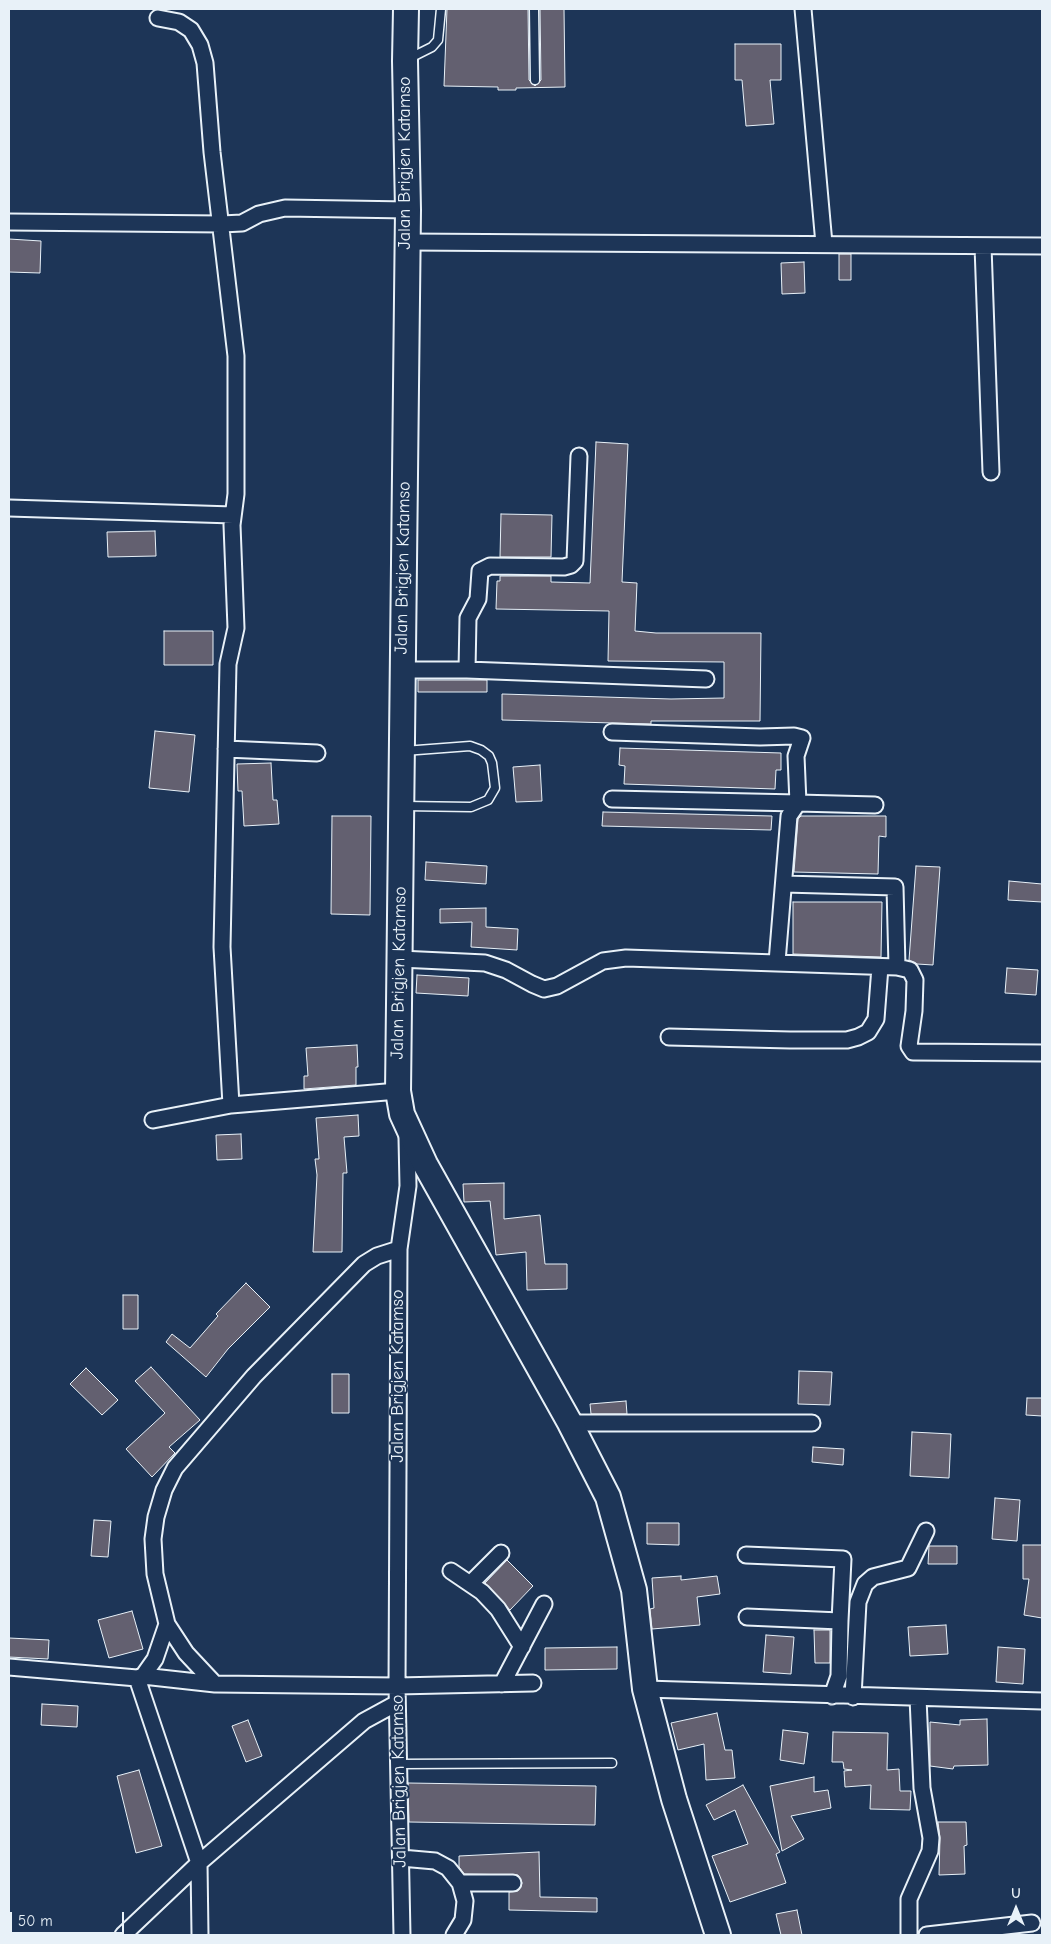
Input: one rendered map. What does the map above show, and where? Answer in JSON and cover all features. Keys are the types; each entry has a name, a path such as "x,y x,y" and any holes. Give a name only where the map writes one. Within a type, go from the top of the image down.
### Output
{"main road":[{"name":"Jalan Brigjen Katamso","path":"402,1114 398,1091 406,242 408,210 405,60 406,9"},
{"path":"402,1114 425,1164 570,1423 608,1497 634,1590 645,1689 674,1799 718,1935"}],"street":[{"path":"802,9 824,244"},
{"path":"158,18 179,22 191,30 200,45 205,62 212,152 222,224 236,356 236,494 233,515 236,628 228,664 222,947 230,1105"},
{"path":"9,222 222,224 242,223 260,214 285,208 408,210"},
{"path":"406,242 1042,246"},
{"path":"983,246 991,472"},
{"path":"467,670 468,618 478,598 480,571 490,566 564,567 571,565 575,561 579,456"},
{"path":"9,508 233,515"},
{"path":"402,670 467,670 706,679"},
{"path":"612,732 760,737 794,736 802,738 796,756 798,803 789,816 777,962"},
{"path":"226,749 317,752"},
{"path":"612,799 875,805"},
{"path":"784,884 895,887 897,967"},
{"path":"400,959 485,964 506,970 532,984 544,988 557,986 603,961 616,959 777,962 897,967 910,970 915,980 914,1010 909,1046 913,1052 1042,1053"},
{"path":"669,1037 847,1040 858,1037 868,1032 876,1019 880,966"},
{"path":"153,1120 230,1105 398,1091"},
{"name":"Jalan Brigjen Katamso","path":"402,1114 408,1146 408,1186 398,1249 397,1686 402,1935"},
{"path":"215,1684 186,1653 167,1624 155,1574 153,1539 156,1517 164,1490 175,1468 254,1376 364,1264 377,1256 398,1249"},
{"path":"570,1423 812,1423"},
{"path":"854,1697 858,1602 865,1584 873,1577 908,1568 926,1531"},
{"path":"471,1583 501,1553"},
{"path":"746,1555 842,1559 839,1676 832,1696"},
{"path":"451,1571 471,1583 498,1609 522,1647"},
{"path":"502,1684 544,1604"},
{"path":"747,1617 840,1621"},
{"path":"140,1677 155,1659 167,1624"},
{"path":"9,1668 215,1684 397,1686 533,1683"},
{"path":"140,1677 199,1863 200,1935"},
{"path":"645,1689 854,1697 1042,1700"},
{"path":"910,1935 909,1899 930,1851 932,1838 922,1788 918,1698"},
{"path":"123,1935 199,1863 364,1721 398,1703"},
{"path":"401,1858 435,1861 448,1868 460,1883 465,1901 463,1920 454,1935"},
{"path":"460,1883 513,1883"},
{"path":"927,1935 1032,1923"}],"lane":[{"path":"405,60 432,47 438,40 441,9"},
{"path":"534,9 535,80"},
{"path":"400,806 471,807 488,800 495,788 492,763 489,756 481,750 470,746 402,751"},
{"path":"398,1764 612,1763"}],"building":[{"path":"447,9 528,9 529,80 535,86 541,80 540,9 564,9 565,87 498,90 498,87 444,86"},
{"path":"735,44 781,44 781,80 770,80 774,124 746,126 742,80 735,80"},
{"path":"9,239 41,241 40,273 9,272"},
{"path":"839,254 851,254 851,280 839,280"},
{"path":"804,262 805,293 782,294 781,263"},
{"path":"596,442 628,444 622,582 637,583 635,631 656,633 761,633 760,721 651,721 651,724 502,720 502,694 671,699 724,698 724,662 608,661 609,611 496,609 497,581 500,581 500,576 551,576 551,582 590,583"},
{"path":"501,514 552,515 551,557 500,557"},
{"path":"155,531 156,556 108,557 107,532"},
{"path":"164,631 213,631 213,665 164,665"},
{"path":"418,680 487,680 487,692 418,692"},
{"path":"155,731 195,735 189,792 149,788"},
{"path":"620,748 781,753 781,770 776,770 775,789 624,784 625,766 619,765"},
{"path":"271,763 273,800 277,800 279,824 244,826 242,791 238,791 237,764"},
{"path":"540,765 542,801 516,802 513,767"},
{"path":"603,812 772,816 771,830 602,826"},
{"path":"332,816 371,816 370,915 331,914"},
{"path":"801,816 886,816 886,837 879,836 878,874 794,872 798,819"},
{"path":"426,862 487,866 486,884 425,880"},
{"path":"916,866 940,867 933,965 917,964 909,960"},
{"path":"1009,881 1042,884 1042,902 1008,900"},
{"path":"793,902 882,902 881,957 793,954"},
{"path":"486,908 486,927 518,929 517,950 471,947 472,922 440,923 440,909"},
{"path":"1007,968 1038,970 1036,995 1005,993"},
{"path":"417,975 469,978 468,996 416,993"},
{"path":"357,1045 358,1067 356,1067 356,1085 304,1089 304,1076 308,1076 306,1048"},
{"path":"358,1115 359,1136 344,1137 347,1173 343,1173 342,1252 313,1252 317,1175 315,1159 319,1159 316,1118"},
{"path":"241,1134 242,1159 217,1160 216,1135"},
{"path":"504,1183 504,1219 540,1215 545,1264 567,1264 567,1289 527,1290 526,1252 496,1255 490,1201 464,1202 463,1184"},
{"path":"246,1283 270,1307 228,1349 206,1377 166,1342 172,1334 190,1348 218,1316 216,1314"},
{"path":"123,1295 138,1295 138,1329 123,1329"},
{"path":"151,1367 200,1420 169,1447 175,1453 152,1477 126,1449 165,1413 135,1381"},
{"path":"86,1368 118,1400 102,1415 70,1384"},
{"path":"799,1371 832,1372 830,1405 798,1404"},
{"path":"332,1374 349,1374 349,1413 332,1413"},
{"path":"1027,1398 1042,1398 1042,1416 1026,1415"},
{"path":"626,1401 627,1414 591,1414 590,1404"},
{"path":"912,1432 951,1434 949,1478 910,1476"},
{"path":"813,1447 844,1449 843,1465 812,1462"},
{"path":"995,1498 1020,1500 1017,1541 992,1539"},
{"path":"94,1520 111,1521 108,1557 91,1556"},
{"path":"647,1523 679,1523 679,1545 647,1544"},
{"path":"1023,1545 1042,1545 1042,1618 1024,1615 1029,1579 1023,1579"},
{"path":"929,1546 957,1546 957,1564 928,1564"},
{"path":"507,1560 533,1586 510,1610 485,1583"},
{"path":"681,1576 681,1580 717,1576 720,1594 697,1597 700,1625 652,1629 650,1609 654,1608 652,1578"},
{"path":"132,1611 143,1649 109,1658 98,1620"},
{"path":"946,1625 948,1654 910,1656 908,1627"},
{"path":"814,1630 830,1630 830,1663 815,1663"},
{"path":"766,1635 794,1637 791,1674 763,1672"},
{"path":"9,1638 49,1640 48,1659 9,1657"},
{"path":"617,1647 617,1669 545,1670 545,1648"},
{"path":"998,1647 1025,1649 1023,1684 996,1682"},
{"path":"42,1704 78,1706 77,1727 41,1725"},
{"path":"717,1713 725,1750 732,1750 735,1778 706,1780 704,1744 678,1750 671,1723"},
{"path":"987,1719 988,1765 954,1766 953,1769 930,1766 930,1722 960,1725 960,1720"},
{"path":"248,1720 262,1756 246,1762 232,1726"},
{"path":"783,1730 808,1733 804,1764 780,1760"},
{"path":"833,1732 888,1733 887,1770 899,1769 900,1791 911,1791 910,1810 870,1809 871,1785 845,1787 844,1771 852,1770 844,1769 843,1762 832,1762"},
{"path":"139,1770 162,1846 136,1853 117,1776"},
{"path":"814,1777 814,1792 828,1790 831,1808 791,1816 804,1839 782,1851 770,1786"},
{"path":"408,1783 596,1786 595,1825 409,1822"},
{"path":"743,1785 780,1852 776,1854 786,1883 730,1902 712,1856 748,1844 735,1810 714,1820 706,1805"},
{"path":"938,1822 966,1822 967,1845 964,1846 965,1874 939,1875 940,1838"},
{"path":"539,1852 540,1897 597,1898 597,1912 509,1910 509,1892 518,1891 522,1883 518,1875 464,1874 459,1867 459,1856"},
{"path":"797,1910 802,1935 781,1935 776,1914"}]}
